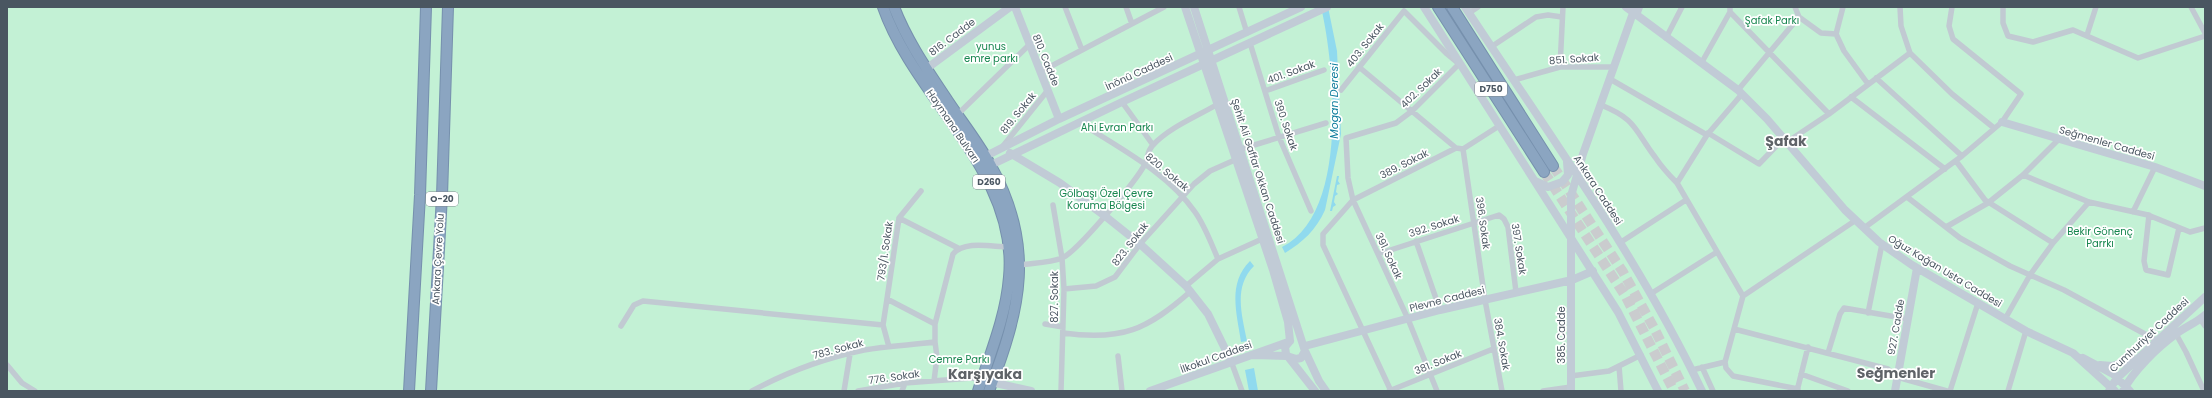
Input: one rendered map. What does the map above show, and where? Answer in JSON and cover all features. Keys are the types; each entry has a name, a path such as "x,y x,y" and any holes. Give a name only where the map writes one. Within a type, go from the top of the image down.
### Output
{"highway":[{"name":"O-20","path":"409,391 420,195 426,7"},
{"name":"Ankara Çevre Yolu","path":"431,391 442,188 448,7"},
{"name":"Haymana Bulvarı","path":"883,7 905,53 983,172 1000,208 1009,247 1010,276 1004,304 978,391"},
{"name":"Haymana Bulvarı","path":"894,7 902,27 926,69 986,156 1012,212 1019,243 1020,265 1014,309 991,387"},
{"name":"D750","path":"1438,7 1549,169 1452,7"}],"street":[{"name":"816. Cadde","path":"926,69 1010,7"},
{"name":"810. Cadde","path":"1015,7 1059,119"},
{"path":"1065,7 1082,50"},
{"path":"1126,7 1132,24"},
{"path":"1040,72 1164,7"},
{"name":"Şehit Ali Gaffar Okkan Caddesi","path":"1185,7 1205,53"},
{"name":"Şehit Ali Gaffar Okkan Caddesi","path":"1194,7 1218,104 1286,315 1289,342 1285,349 1287,356"},
{"path":"1239,7 1247,33"},
{"name":"İnönü Caddesi","path":"986,156 1059,119 1247,33 1287,10 1300,7"},
{"path":"991,166 1079,122 1250,43 1311,11 1327,7"},
{"path":"1424,7 1459,64 1593,271 1641,355 1658,391"},
{"path":"1430,7 1452,53"},
{"path":"1467,10 1478,7"},
{"path":"1560,67 1563,7"},
{"name":"Oğuz Kağan Usta Caddesi","path":"1626,7 1636,12 1666,38 1702,62 1740,92 1856,220 1882,244 1917,268 2005,319 2073,354 2111,390"},
{"path":"1666,38 1682,7"},
{"path":"1795,7 1799,17 1821,33 1836,34"},
{"path":"1843,7 1836,34 1844,52 1868,84"},
{"path":"1900,7 1901,26 1910,53 1952,94 1994,128"},
{"path":"1864,228 1956,161 2002,122 2021,94 1953,39 1949,26 1952,7"},
{"path":"2003,7 2003,23 2008,36 2033,42 2073,30 2138,58 2205,35 2191,7"},
{"path":"2087,35 2096,7"},
{"name":"Ankara Caddesi","path":"1467,10 1621,242 1652,293 1702,391"},
{"path":"1702,62 1730,10 1829,114"},
{"name":"403. Sokak","path":"1341,90 1404,11 1446,54 1459,64"},
{"name":"385. Cadde","path":"1571,389 1572,280 1570,202 1583,154 1614,67 1636,12"},
{"path":"1491,47 1536,18 1548,15 1562,17"},
{"path":"1677,183 1708,134 1770,52 1799,17"},
{"name":"390. Sokak","path":"1250,43 1279,137 1311,211"},
{"path":"957,115 1029,45"},
{"path":"1610,79 1759,164 1785,140 1829,114 1910,53"},
{"name":"Şehit Ali Gaffar Okkan Caddesi","path":"1208,63 1241,149 1304,346 1319,381 1326,391"},
{"name":"402. Sokak","path":"1346,159 1346,138 1396,123 1412,111 1459,64"},
{"path":"1359,67 1456,148 1463,150 1499,126"},
{"name":"851. Sokak","path":"1514,80 1560,67 1614,67"},
{"name":"401. Sokak","path":"1265,91 1324,70"},
{"path":"1876,78 1962,156"},
{"name":"819. Sokak","path":"1002,147 1048,90"},
{"path":"1851,97 1944,169"},
{"path":"1122,102 1153,145"},
{"path":"1020,265 1062,258 1078,246 1105,216 1145,164 1149,150 1153,145 1167,133 1218,104"},
{"path":"1601,105 1619,112 1638,129 1654,157 1677,183 1743,296"},
{"name":"820. Sokak","path":"1079,122 1145,164 1182,196 1199,218 1218,260"},
{"name":"Seğmenler Caddesi","path":"2002,122 2058,140 2155,167 2205,186"},
{"path":"1241,149 1326,123"},
{"path":"1946,227 1988,203 2023,175 2058,140"},
{"path":"1002,147 1012,155 1060,183 1105,216 1140,244 1188,289 1208,314 1242,391"},
{"name":"389. Sokak","path":"1362,332 1323,245 1322,237 1325,231 1353,200 1456,148"},
{"name":"396. Sokak","path":"1463,150 1485,300"},
{"path":"1533,179 1545,186 1551,187 1562,182 1569,172 1566,160 1576,162 1583,154"},
{"name":"391. Sokak","path":"1346,159 1348,178 1353,200 1408,319 1436,391"},
{"name":"823. Sokak","path":"1064,289 1090,287 1112,279 1119,273 1140,244 1182,196 1204,175 1236,160"},
{"path":"1956,161 1988,203 2053,243"},
{"path":"2133,212 2155,167"},
{"path":"2023,175 2089,202 2149,215 2190,232 2205,228"},
{"path":"899,218 921,191"},
{"path":"1570,202 1574,195 1580,191 1587,192 1591,196"},
{"path":"1907,197 1960,238 2030,275 2064,290 2156,340"},
{"path":"1621,242 1686,200"},
{"path":"2005,319 2030,275 2053,243 2089,202"},
{"name":"827. Sokak","path":"1052,205 1062,258 1064,289 1061,391"},
{"name":"392. Sokak","path":"1378,254 1496,215"},
{"name":"397. Sokak","path":"1496,215 1502,216 1508,227 1516,292"},
{"path":"2149,215 2144,261 2146,270 2168,274 2180,228"},
{"name":"793/1. Sokak","path":"883,325 899,218 958,248"},
{"path":"1808,348 1797,390 1733,376 1726,368 1725,362 1743,296 1856,220"},
{"path":"1045,324 1093,337 1125,333 1144,326 1162,316 1218,260 1262,239"},
{"path":"1416,242 1440,310"},
{"path":"1868,312 1882,244"},
{"path":"934,381 937,357 934,342 936,324 953,254 958,248 1009,247"},
{"path":"1652,293 1717,252"},
{"name":"927. Cadde","path":"1895,391 1917,268"},
{"name":"Plevne Caddesi","path":"1304,346 1362,332 1440,310 1572,280 1593,271"},
{"name":"Cumhuriyet Caddesi","path":"2111,390 2116,379 2138,357 2205,297"},
{"path":"887,299 936,324"},
{"name":"384. Sokak","path":"1485,300 1502,391"},
{"path":"621,326 634,305 643,301 883,325 889,347"},
{"path":"1950,391 1978,303"},
{"path":"1828,353 1842,310 1848,308 1908,319"},
{"name":"Cumhuriyet Caddesi","path":"2126,389 2136,372 2176,334 2203,320"},
{"path":"1734,329 1888,369 1897,377 1947,391"},
{"path":"2008,391 2026,331"},
{"path":"1362,332 1390,391"},
{"path":"2176,334 2204,391"},
{"path":"1249,355 1267,357 1287,356 1296,360 1301,358 1304,346 1297,340 1289,342"},
{"name":"783. Sokak","path":"752,391 789,373 850,354 889,347 934,342"},
{"name":"İlkokul Caddesi","path":"1150,391 1230,361 1289,342"},
{"name":"381. Sokak","path":"1390,391 1493,349"},
{"path":"844,391 850,354"},
{"path":"2073,354 2098,365 2113,374 2126,389"},
{"path":"1571,376 1598,374 1641,355"},
{"path":"1118,356 1122,391"},
{"path":"1287,356 1315,391"},
{"path":"2098,365 2112,366 2138,357"},
{"path":"1692,370 1725,362"},
{"path":"7,365 22,383 35,391"},
{"path":"1618,366 1621,391"},
{"path":"1702,367 1713,391"},
{"path":"1801,374 1848,391"},
{"name":"776. Sokak","path":"858,391 905,383 972,378 981,380"},
{"path":"981,380 991,387 1031,391"},
{"path":"902,391 905,383"},
{"path":"1543,391 1571,389"}],"green space":[{"name":"Gölbaşı Özel Çevre Koruma Bölgesi","path":"7,7 2205,7 2205,391 7,391"}],"water":[{"name":"Mogan Deresi","path":"1321,7 1328,7 1337,51 1341,134 1325,210 1317,224 1308,235 1285,253 1282,247 1303,230 1318,204 1327,172 1332,137 1332,101 1330,65"},
{"path":"1337,176 1339,176 1338,181 1340,184 1337,185 1336,192 1338,194 1335,196 1334,202 1336,205 1333,207 1332,211 1330,211"},
{"path":"1250,261 1254,266 1247,274 1241,292 1241,311 1247,341 1241,342 1235,300 1236,289 1238,279"},
{"path":"1254,368 1258,391 1249,391 1245,370"}],"tunnel":[{"path":"1553,166 1623,272 1654,328 1685,391"},
{"path":"1544,172 1626,297 1674,391"}],"district":[{"name":"Şafak","path":"1786,141"},
{"name":"Seğmenler","path":"1896,373"},
{"name":"Karşıyaka","path":"985,374"}],"park label":[{"name":"Şafak Parkı","path":"1772,20"},
{"name":"yunus emre parkı","path":"991,52"},
{"name":"Ahi Evran Parkı","path":"1117,127"},
{"name":"Bekir Gönenç Parrkı","path":"2100,236"},
{"name":"Cemre Parkı","path":"959,359"}]}
